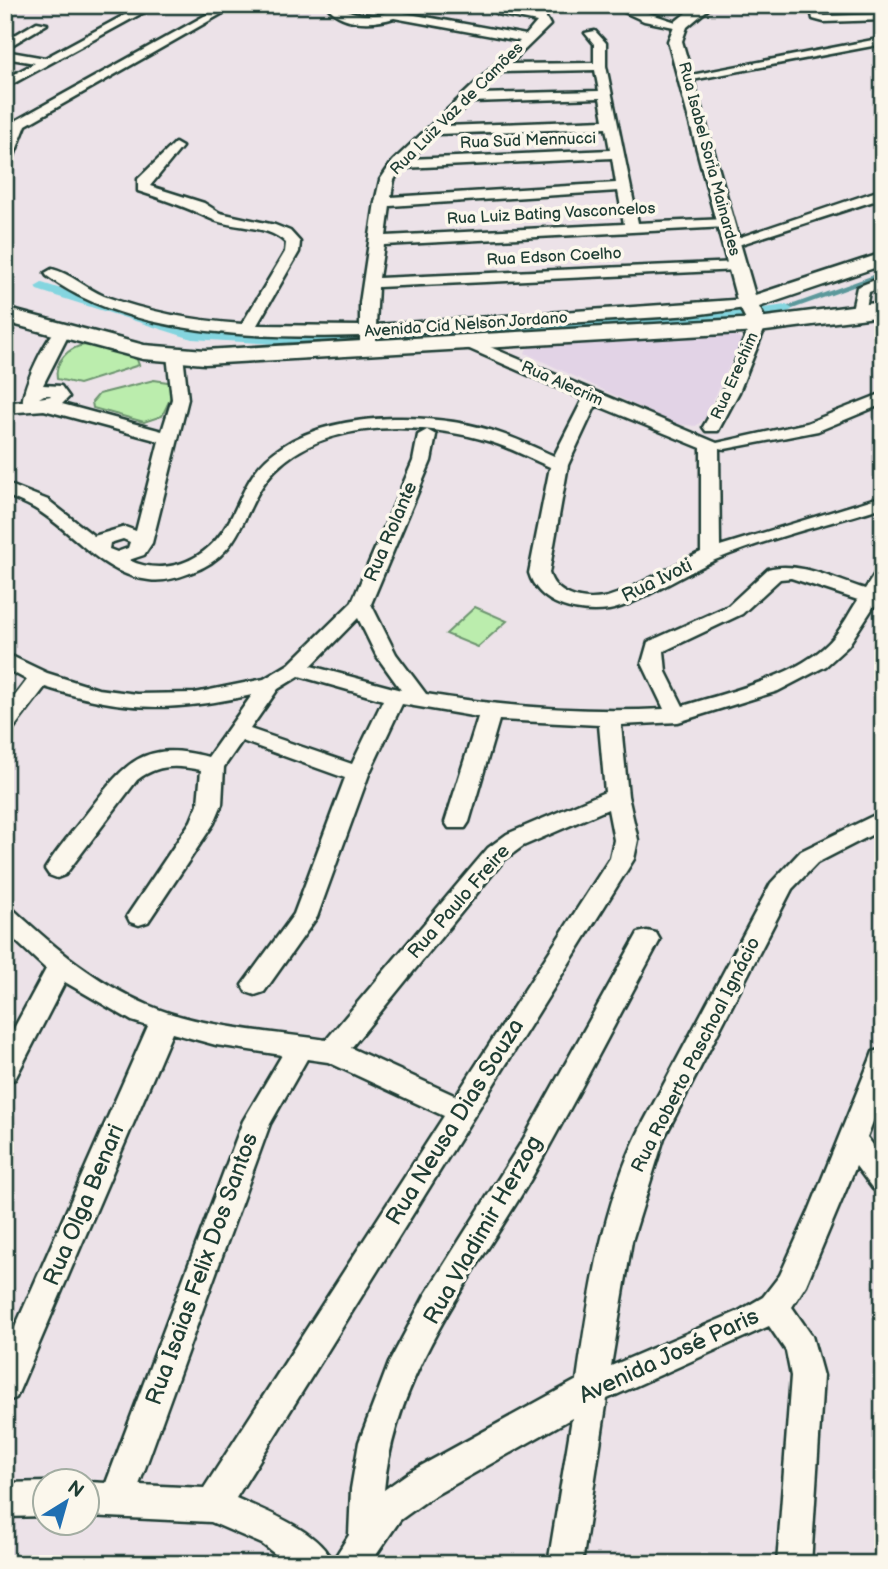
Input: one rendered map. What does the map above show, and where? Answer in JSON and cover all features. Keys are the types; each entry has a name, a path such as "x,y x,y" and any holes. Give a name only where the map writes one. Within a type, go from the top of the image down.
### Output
{"main road":[{"path":"753,314 872,309"},
{"name":"Avenida Cid Nelson Jordano","path":"5,315 142,352 205,357 368,339 471,344 753,314"}],"street":[{"path":"5,84 152,5"},
{"path":"5,161 21,123 232,5"},
{"path":"331,5 332,10 348,17 394,15 527,39"},
{"path":"394,15 405,5"},
{"path":"533,5 543,20"},
{"path":"614,5 648,19 679,25 706,5"},
{"path":"815,5 817,17 824,19 883,18"},
{"path":"503,14 543,20"},
{"name":"Rua Luiz Vaz de Camões","path":"368,339 371,283 387,180 398,164 544,25 543,20"},
{"path":"5,46 41,24"},
{"name":"Rua Isabel Soria Mainardes","path":"679,25 675,31 675,41 753,314"},
{"path":"591,33 600,43 600,66 632,227"},
{"path":"687,77 883,41"},
{"path":"5,54 47,62"},
{"path":"499,68 600,66"},
{"path":"467,97 606,94"},
{"path":"436,130 612,124"},
{"path":"175,147 142,186 200,206 215,216"},
{"name":"Rua Sud Mennucci","path":"398,164 618,154"},
{"path":"382,202 622,187"},
{"path":"733,242 883,193"},
{"path":"176,215 215,216 285,234 294,247 247,330"},
{"name":"Rua Luiz Bating Vasconcelos","path":"378,241 726,223"},
{"name":"Avenida Cid Nelson Jordano","path":"52,273 69,287 92,298 213,327 368,339 753,314 883,259"},
{"name":"Rua Edson Coelho","path":"371,283 738,266"},
{"path":"872,309 862,290 883,281"},
{"name":"Rua Erechim","path":"711,555 712,437 732,392 753,314"},
{"path":"43,399 40,371 63,330"},
{"name":"Rua Alecrim","path":"471,344 653,423 712,437"},
{"path":"109,543 124,557 140,547 167,438 180,399 176,355"},
{"name":"Rua Ivoti","path":"592,397 559,465 540,573 542,583 561,598 576,604 607,604 711,555 883,501"},
{"path":"712,437 782,434 834,420 883,398"},
{"path":"5,408 43,399 85,416 167,438"},
{"path":"5,488 41,504 65,522 109,543 151,575 176,570 211,555 227,540 251,485 268,465 293,447 330,433 384,426 482,435 498,438 559,465"},
{"name":"Rua Rolante","path":"361,604 436,432"},
{"path":"109,543 151,505"},
{"path":"140,547 157,567 176,570"},
{"path":"678,715 653,666 652,651 660,643 735,610 775,573 792,572 876,599"},
{"path":"296,669 395,696 490,712 609,719 678,715 770,686 819,661 841,642 876,599 883,576"},
{"path":"5,659 40,678 96,696 160,702 226,695 270,684 296,669 361,604 386,655 419,700"},
{"path":"5,724 40,678"},
{"path":"139,916 202,823 210,804 213,766 270,684"},
{"path":"256,985 304,917 358,774 395,696"},
{"path":"457,822 490,712"},
{"name":"Rua Neusa Dias Souza","path":"212,1505 622,859 626,840 617,796 609,719"},
{"path":"235,731 358,774"},
{"path":"57,869 129,775 142,763 162,758 213,766"},
{"name":"Rua Paulo Freire","path":"332,1052 496,855 514,839 617,796"},
{"name":"Rua Roberto Paschoal Ignácio","path":"565,1564 624,1207 650,1137 783,883 809,857 883,819"},
{"path":"5,916 60,967 113,1000 163,1023 332,1052 461,1111"},
{"name":"Rua Vladimir Herzog","path":"358,1550 375,1441 394,1390 463,1259 517,1176 647,940"},
{"path":"5,1071 60,967"},
{"name":"Rua Olga Benari","path":"5,1387 163,1023"},
{"name":"Rua Isaias Felix Dos Santos","path":"102,1499 257,1121 301,1046"},
{"name":"Avenida José Paris","path":"358,1550 388,1508 420,1485 592,1390 750,1321 774,1307 791,1285 824,1211 883,1060"},
{"path":"851,1138 883,1180"},
{"path":"774,1307 801,1346 807,1376 794,1564"},
{"path":"5,1500 32,1499"},
{"path":"102,1499 212,1505 274,1532 316,1564"}],"shaded area":[{"path":"726,332 742,339 705,418 696,426 675,424 525,353 527,348 537,345"}],"green space":[{"path":"85,345 129,354 136,357 139,365 79,384 57,379 58,366 64,356"},
{"path":"154,380 174,383 175,389 162,416 144,422 93,408 92,402 99,394"},
{"path":"475,607 507,621 478,647 446,634"}],"waterway":[{"path":"786,309 883,274"},
{"path":"42,287 192,335 292,341 727,317 786,309"}]}
